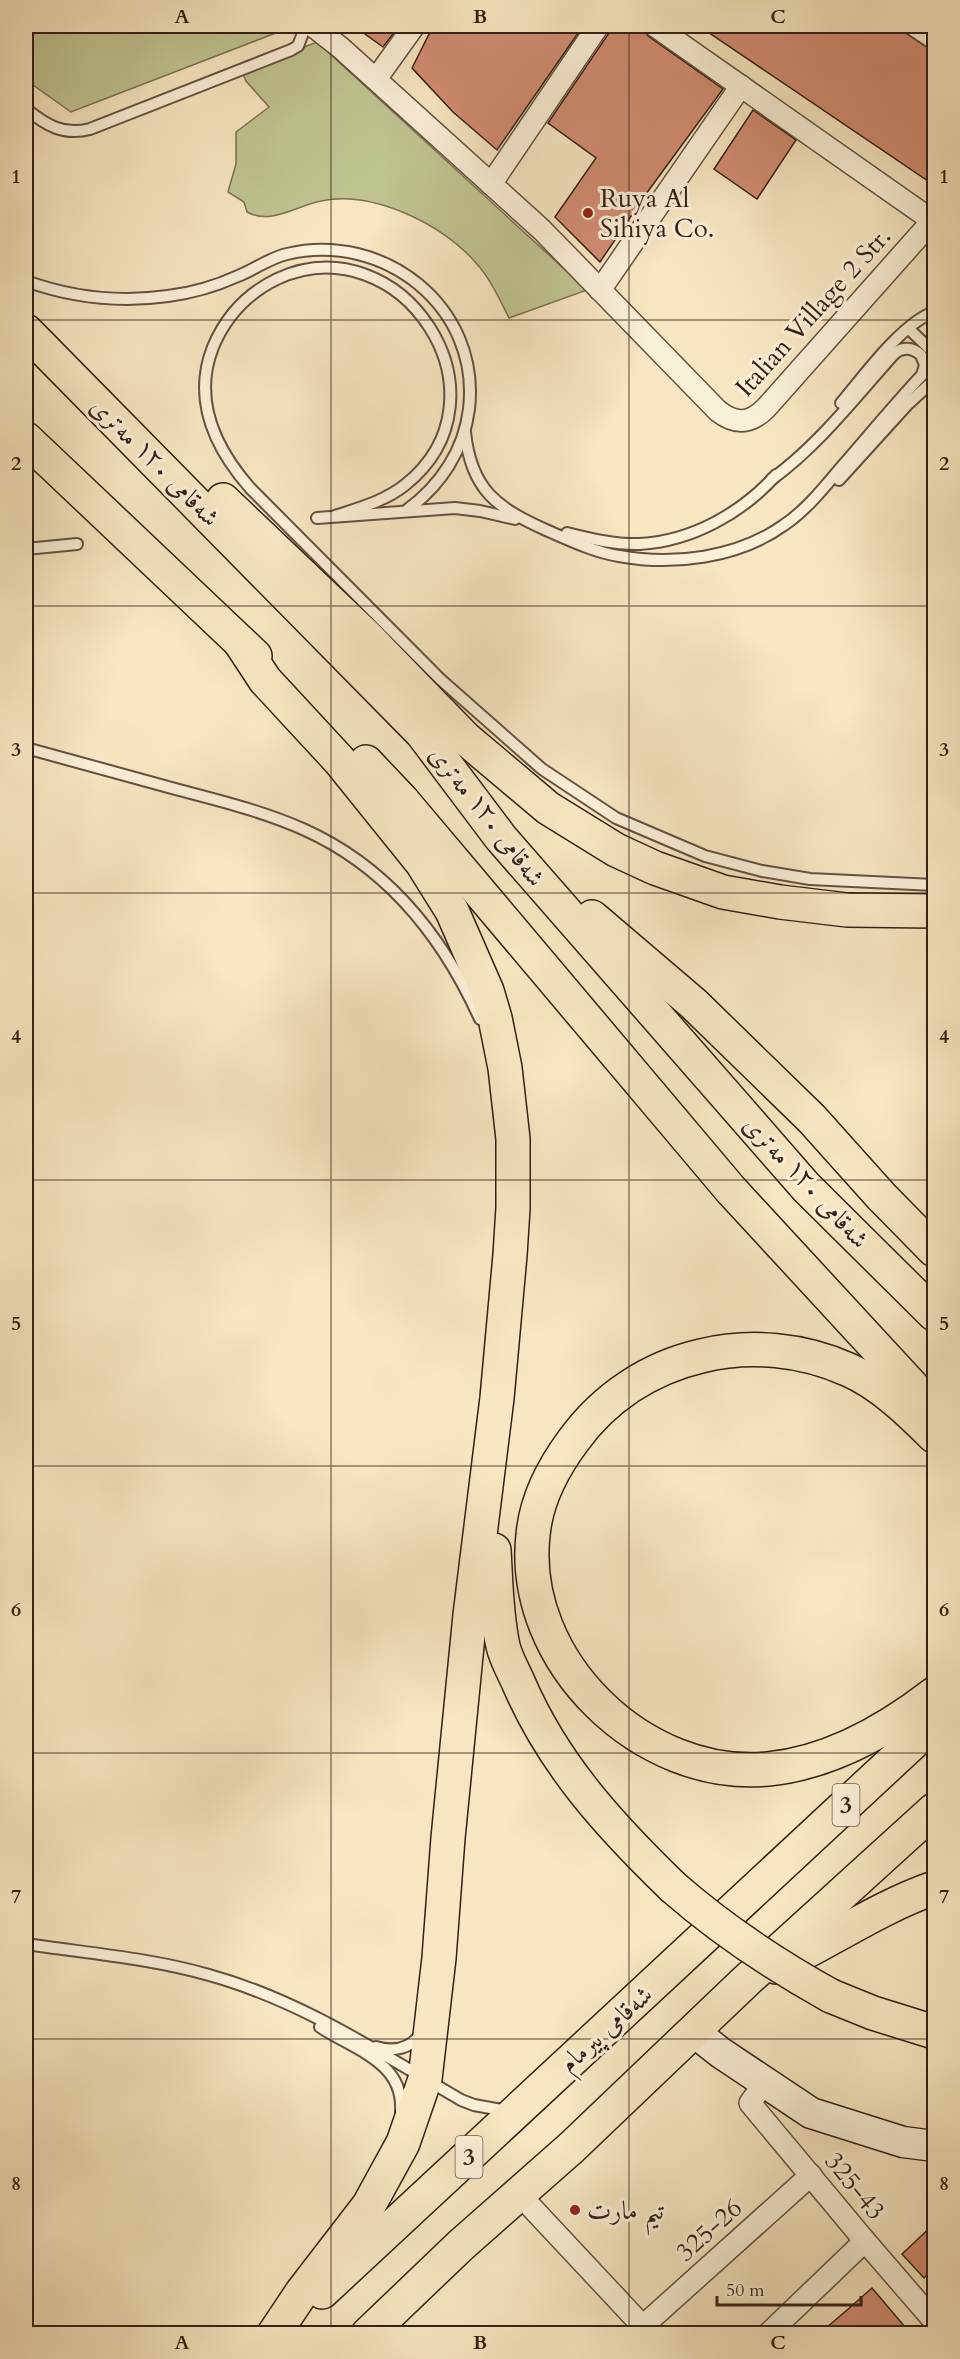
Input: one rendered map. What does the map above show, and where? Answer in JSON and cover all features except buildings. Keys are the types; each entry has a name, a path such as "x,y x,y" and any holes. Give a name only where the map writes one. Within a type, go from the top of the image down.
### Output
{"highway":[{"name":"شەقامی ١٢٠ مەتری","path":"26,329 422,733 501,838 806,1187 934,1314"},
{"path":"26,329 154,430 236,513 366,636 465,738 549,808 626,854 655,868 723,892 847,910 934,911"},
{"name":"شەقامی ١٢٠ مەتری","path":"26,439 240,642 322,716 402,800 731,1190 934,1410"},
{"path":"240,642 265,680 339,759 422,863 452,911 487,991 495,1018 505,1068 513,1139 510,1255 489,1467 470,1615 425,2079 398,2153 369,2205 325,2262 275,2334"},
{"path":"501,838 694,1004 812,1119 881,1196 934,1250"},
{"path":"934,1437 877,1387 851,1371 813,1357 771,1349 713,1353 687,1359 643,1377 625,1389 589,1420 562,1455 548,1482 532,1535 532,1561 539,1605 546,1627 566,1664 591,1697 619,1721 660,1747 683,1756 726,1767 748,1769 767,1769 806,1762 863,1740 901,1718 934,1694"},
{"path":"489,1467 497,1605 504,1648 523,1691 562,1764 611,1823 673,1887 707,1916 793,1975 831,1996 873,2013 934,2032"},
{"name":"شەقامی پیرمام","path":"275,2334 485,2143 515,2112 934,1723"},
{"name":"3","path":"368,2334 461,2245 520,2195 747,1980 934,1810"},
{"path":"747,1980 817,1948 879,1913 934,1888"},
{"path":"873,2013 934,2044"}],"street":[{"path":"376,79 414,26"},
{"path":"491,184 598,26"},
{"name":"Italian Village 2 Str.","path":"307,28 376,79 542,230 718,411 733,420 750,421 766,408 934,220 655,26"},
{"path":"916,26 934,38"},
{"path":"600,290 741,86"},
{"path":"693,2031 811,2113 903,2142 934,2146"},
{"name":"325-43","path":"765,2082 750,2103 934,2321"},
{"name":"325-26","path":"643,2331 811,2175"},
{"path":"520,2195 643,2331"},
{"path":"768,2334 865,2241"}],"lane":[{"path":"26,109 58,130 79,132 90,129 291,50 298,46 307,28"},
{"path":"26,281 58,292 92,298 144,299 189,293 296,252 344,250 380,260 412,278 425,290 455,330 466,359 470,402 461,446 440,478 419,502 407,510"},
{"path":"335,516 394,493 427,464 440,441 448,417 451,382 445,358 436,337 423,317 405,299 366,276 336,270 317,270 287,275 264,286 242,302 224,324 210,356 206,374 204,397 210,424 227,459 250,488 440,679 542,769 616,818 705,856 762,871 810,879 934,885"},
{"path":"317,518 455,508 480,511 578,536 620,544 657,542 685,535 746,505 824,424 888,348 928,314 934,312"},
{"path":"909,329 934,353"},
{"path":"772,479 788,468 824,433 895,353 910,349 921,355 925,365 922,375 810,503 784,526"},
{"path":"465,432 469,456 481,484 490,497 513,514 582,545 617,556 683,560 736,549 784,526 814,505 908,404 934,380"},
{"path":"26,549 77,543"},
{"path":"26,748 271,816 322,838 368,868 411,909 434,936 455,970 486,1031 513,1139"},
{"path":"26,1944 168,1965 252,1989 287,2004 364,2044 474,2105 515,2112"},
{"path":"364,2044 393,2050 412,2043 423,2031 435,1994"},
{"path":"287,2004 377,2061 393,2075 400,2090 401,2100 396,2127"},
{"path":"325,2262 359,2207 390,2143"}],"green space":[{"path":"26,26 294,26 71,112 26,80"},
{"path":"317,42 587,290 509,318 486,275 476,263 445,235 405,213 362,201 341,199 312,203 274,216 247,212 244,202 228,192 236,164 236,132 269,107 246,81 242,71"}],"place":[{"name":"Ruya Al Sihiya Co.","path":"588,213"},
{"name":"تيم مارت","path":"575,2210"}]}
